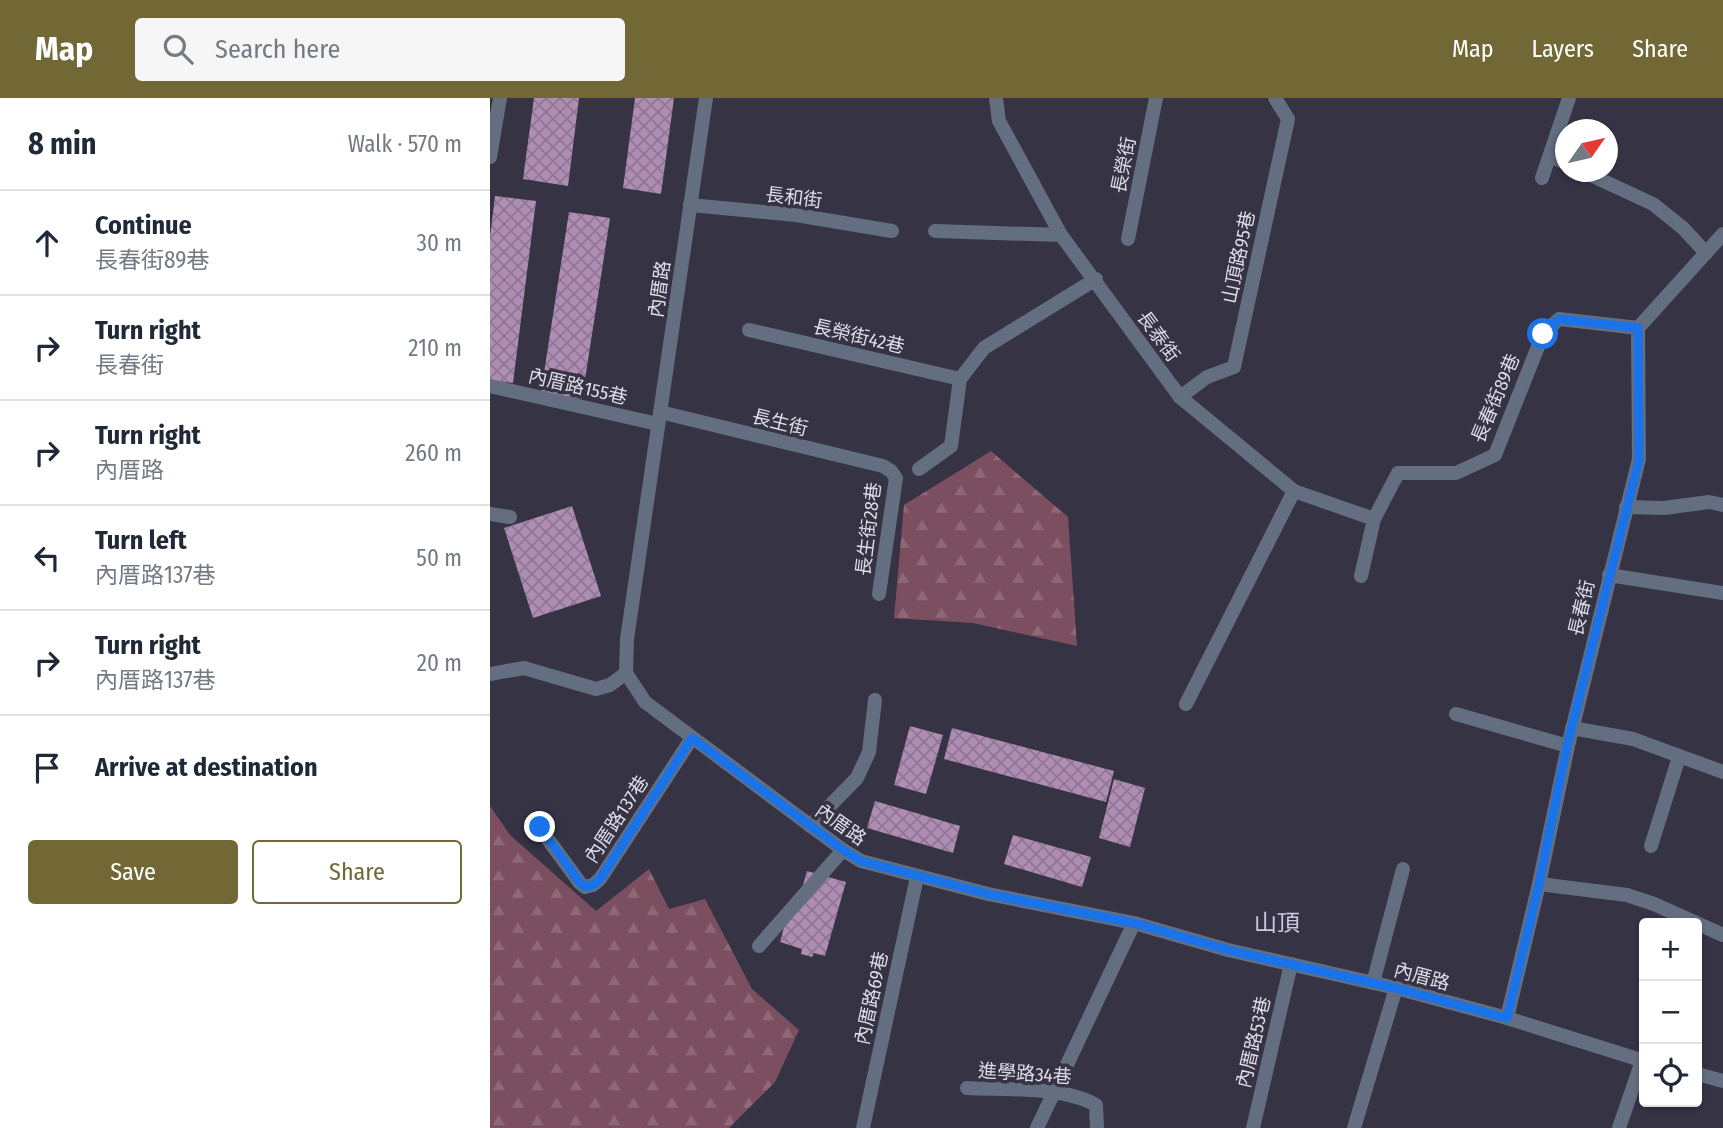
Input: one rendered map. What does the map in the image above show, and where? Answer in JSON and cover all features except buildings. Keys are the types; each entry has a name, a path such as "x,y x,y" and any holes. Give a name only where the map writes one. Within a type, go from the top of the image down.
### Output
{"street":[{"path":"490,158 500,98"},
{"name":"內厝路","path":"706,98 627,639 626,673 645,702 861,861 988,894 1134,923 1228,950 1395,988 1507,1018 1639,1060"},
{"name":"長泰街","path":"996,98 999,121 1061,235 1096,279 1180,397 1294,491 1374,519"},
{"name":"長榮街","path":"1128,239 1156,98"},
{"name":"山頂路95巷","path":"1180,397 1207,377 1234,367 1288,119 1275,98"},
{"path":"1542,178 1569,98"},
{"path":"1549,156 1555,158"},
{"path":"1606,182 1653,204 1683,228 1706,253"},
{"name":"長和街","path":"690,205 796,215 892,231"},
{"path":"935,231 1061,235"},
{"path":"1638,328 1723,234"},
{"path":"919,469 951,446 960,379 984,348 1096,279"},
{"name":"長春街89巷","path":"1361,576 1374,519 1398,473 1456,472 1495,455 1543,334 1559,319 1638,328"},
{"name":"長春街","path":"1507,1018 1539,884 1567,746 1639,460 1638,328"},
{"name":"長榮街42巷","path":"749,330 960,379"},
{"name":"內厝路155巷","path":"490,386 659,418"},
{"name":"長生街","path":"659,418 883,466 891,471"},
{"name":"長生街28巷","path":"879,594 896,478 891,471"},
{"path":"1186,704 1294,491"},
{"path":"1626,507 1664,508 1709,502 1723,505"},
{"path":"490,514 510,517"},
{"path":"1609,575 1723,593"},
{"path":"490,674 524,668 596,689 610,685 626,673"},
{"path":"810,826 857,778 869,752 875,700"},
{"path":"1456,714 1567,746"},
{"path":"1572,728 1633,739 1723,772"},
{"name":"內厝路137巷","path":"540,827 580,883 586,887 593,885 600,879 692,738"},
{"path":"1651,846 1679,757"},
{"path":"759,946 843,850"},
{"path":"1373,983 1404,869"},
{"name":"內厝路69巷","path":"863,1128 917,877"},
{"path":"1539,884 1627,895 1723,935"},
{"path":"1037,1128 1134,923"},
{"name":"內厝路53巷","path":"1252,1128 1291,964"},
{"path":"1354,1128 1395,988"},
{"path":"1619,1128 1639,1072"},
{"path":"1702,1075 1723,1081"},
{"name":"進學路34巷","path":"967,1088 1083,1097 1096,1105 1097,1128"}],"green space":[{"path":"991,451 1068,517 1077,646 973,623 894,618 904,505"},
{"path":"490,806 510,835 596,911 649,869 669,909 705,899 752,989 799,1030 775,1082 729,1128 490,1128"}],"district":[{"name":"山頂","path":"1277,923"}],"route":[{"path":"540,827 580,883 586,887 593,885 600,879 692,738 861,861 988,894 1134,923 1228,950 1395,988 1507,1018 1539,884 1567,746 1639,460 1638,328 1559,319 1543,334"}]}
